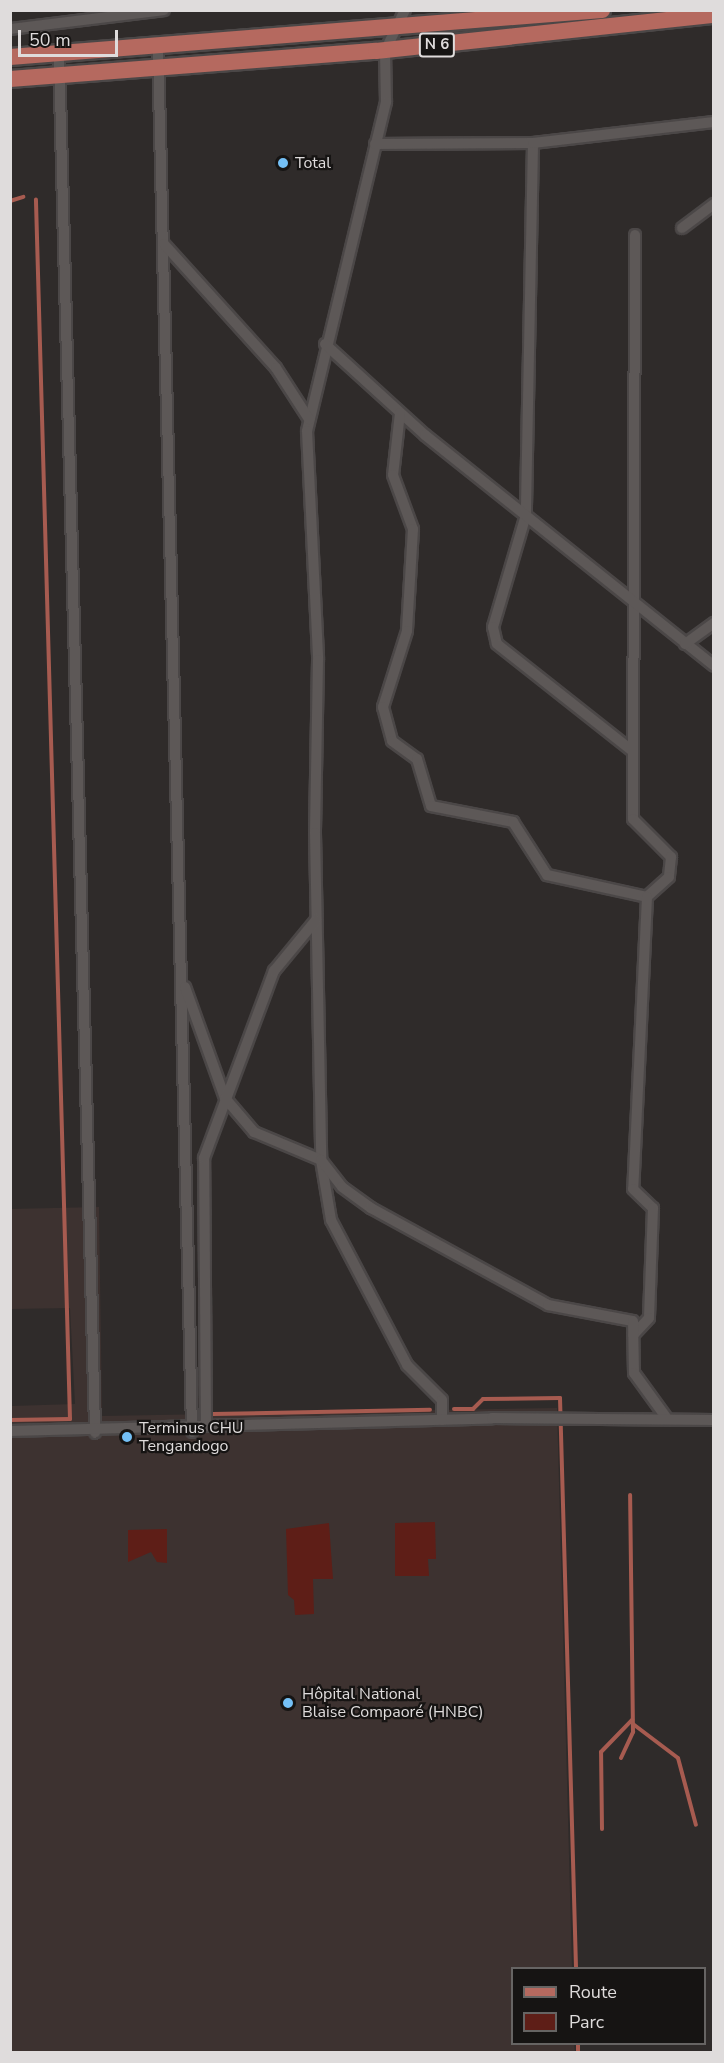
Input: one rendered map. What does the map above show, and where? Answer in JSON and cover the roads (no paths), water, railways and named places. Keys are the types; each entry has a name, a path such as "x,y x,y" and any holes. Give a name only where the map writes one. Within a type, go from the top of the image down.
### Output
{"main road":[{"name":"N 6","path":"10,57 158,48 602,10"},
{"name":"N 6","path":"10,79 385,51 714,15"}],"street":[{"path":"10,29 164,10"},
{"path":"405,10 393,28 385,51 386,102 325,345 309,419 318,660 316,920 321,1160 331,1220 407,1365 442,1400 442,1420"},
{"path":"158,48 192,1429"},
{"path":"59,54 95,1431"},
{"path":"375,144 532,143 714,122"},
{"path":"532,143 526,515 493,627 497,644 631,750"},
{"path":"682,228 714,204"},
{"path":"633,1335 649,1318 653,1208 633,1189 647,897 669,877 671,857 633,819 631,750 636,605 635,235"},
{"path":"164,244 259,346 309,419"},
{"path":"325,345 400,413 714,666"},
{"path":"400,413 393,475 413,529 407,631 383,707 392,741 417,759 431,806 513,822 548,875 647,897"},
{"path":"685,644 714,623"},
{"path":"206,1426 202,1175 225,1098 274,971 316,920"},
{"path":"182,978 225,1098 254,1132 321,1160 342,1187 371,1208 468,1265 548,1305 633,1321 634,1373 666,1417"},
{"path":"10,1431 192,1429 206,1426 442,1420 624,1422 666,1417 714,1420"}],"waterway":[{"path":"10,201 23,197"},
{"path":"10,1420 70,1419 36,199"},
{"path":"454,1409 473,1409 483,1399 560,1398 576,1967"},
{"path":"213,1414 430,1410"},
{"path":"621,1758 633,1732 630,1495"},
{"path":"602,1829 601,1752 632,1720"},
{"path":"633,1724 678,1758 696,1825"},
{"path":"578,2045 578,2052"}],"place":[{"name":"Total","path":"283,163"},
{"name":"Terminus CHU Tengandogo","path":"127,1437"},
{"name":"Hôpital National Blaise Compaoré (HNBC)","path":"288,1703"}]}
